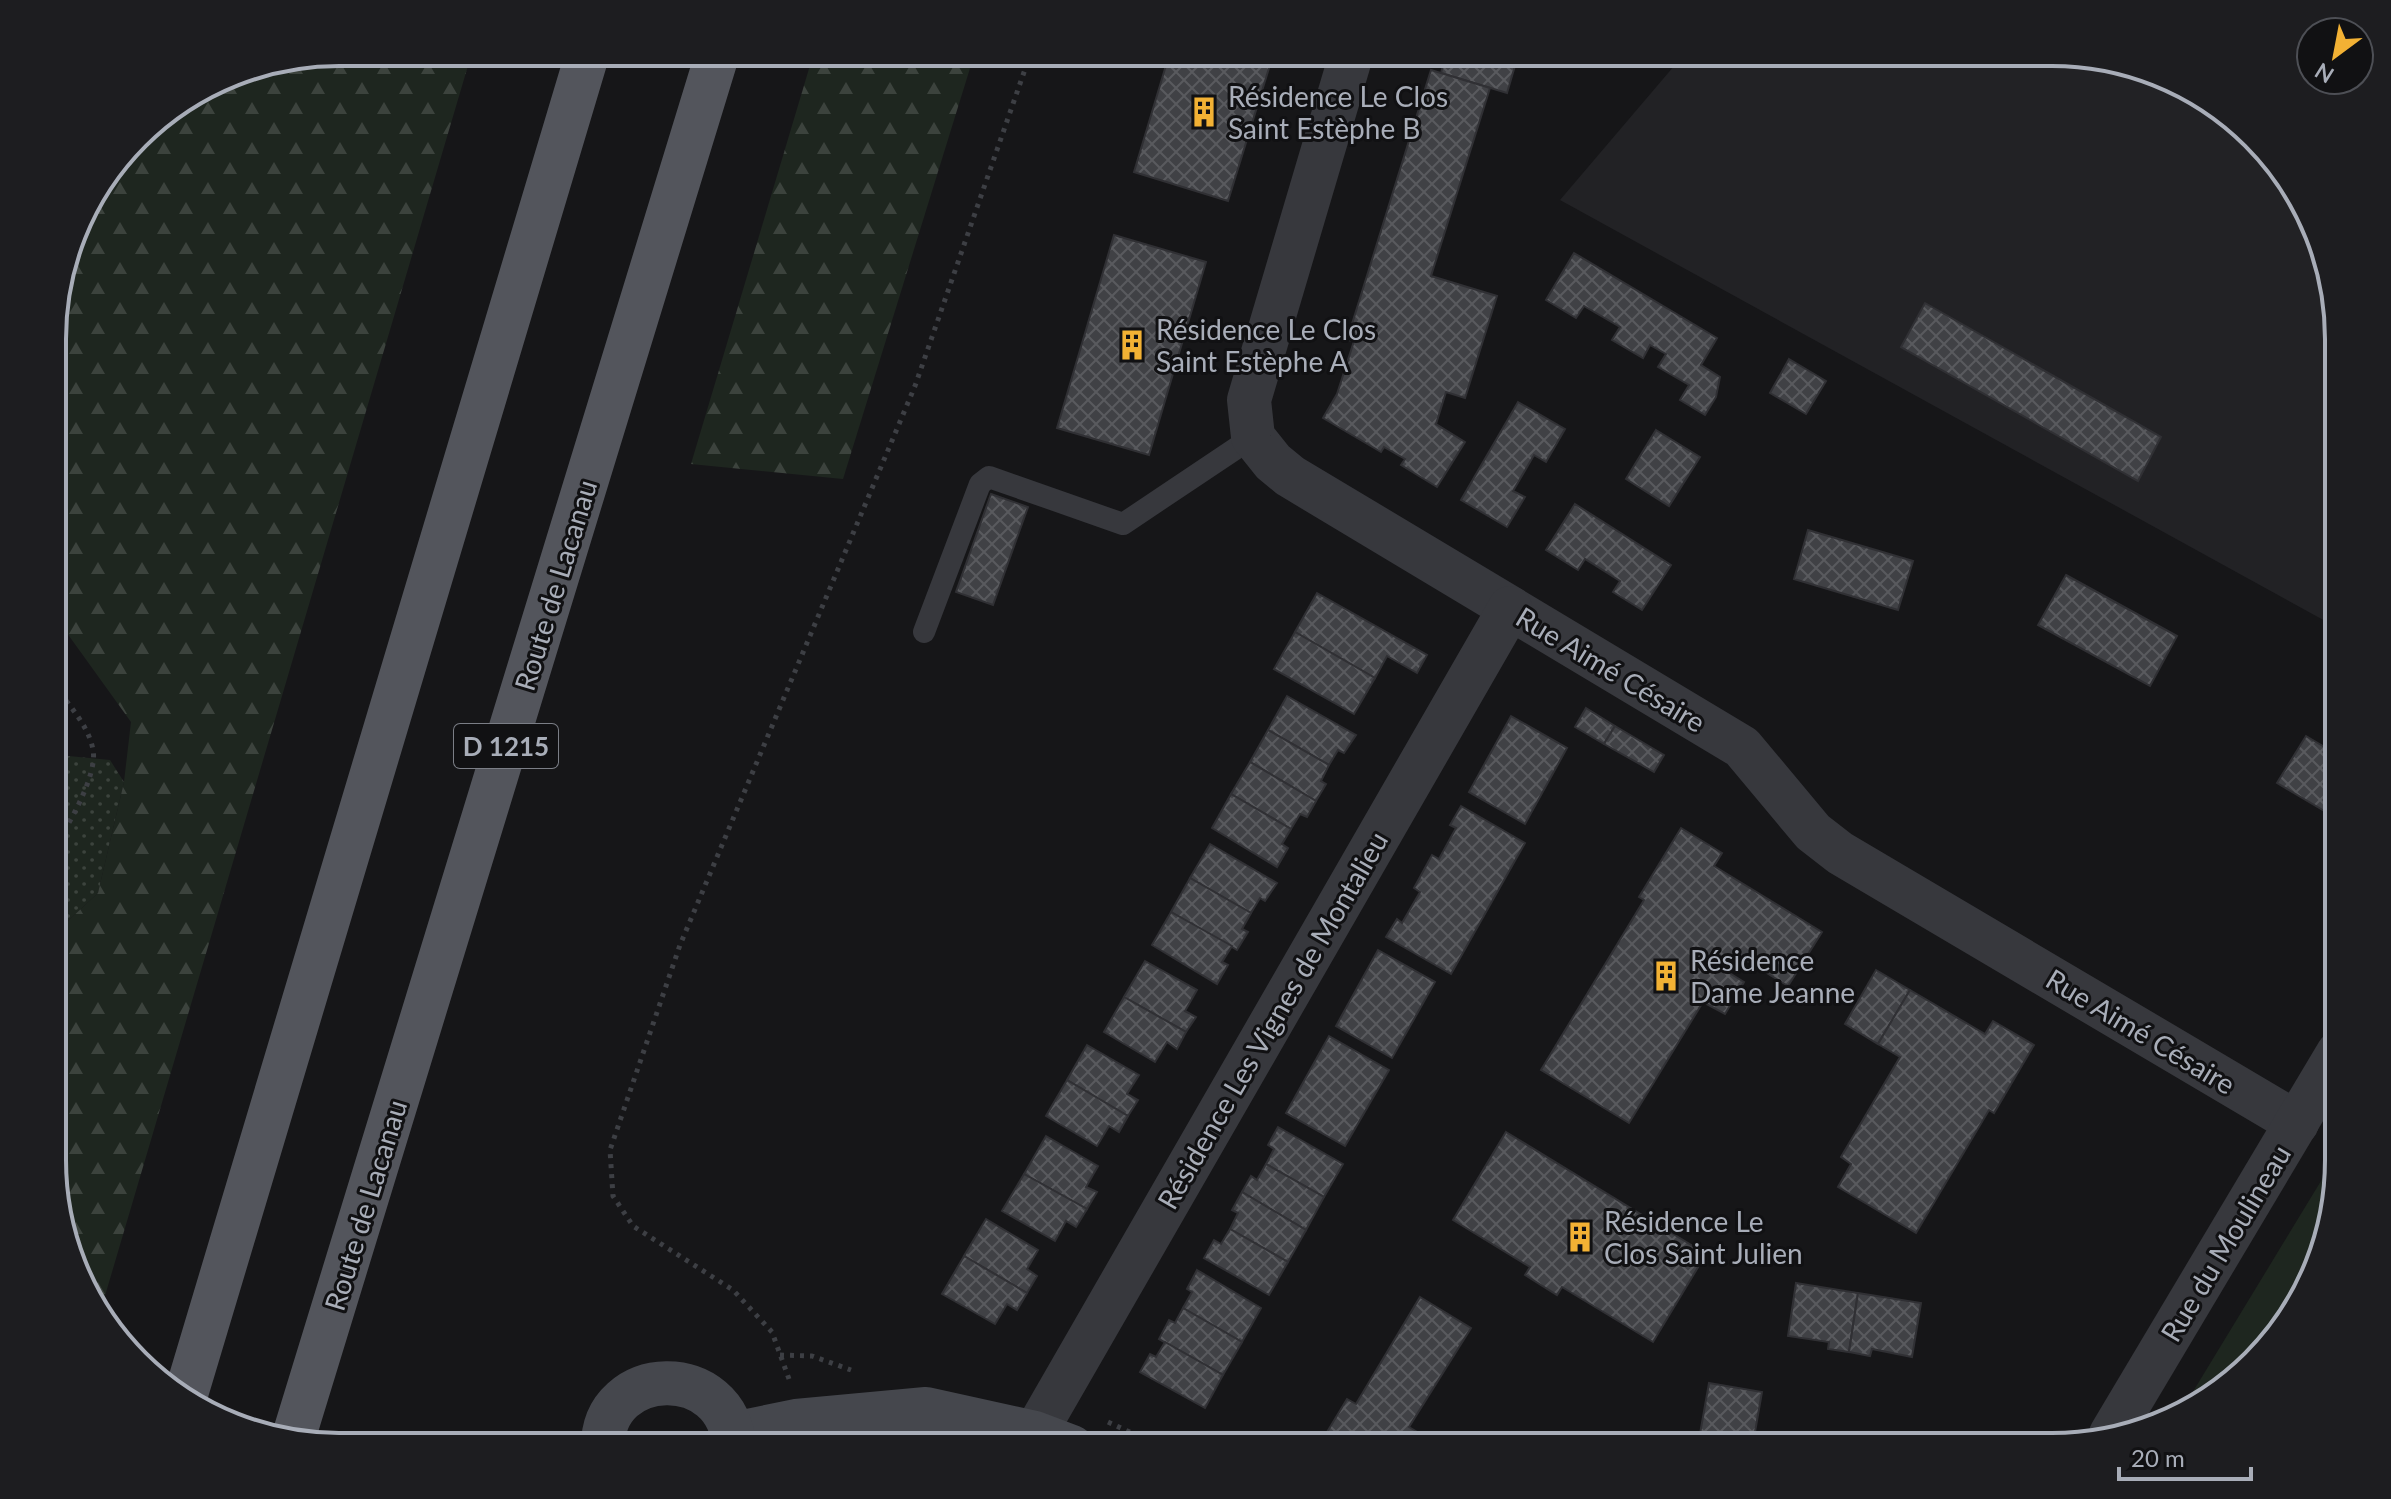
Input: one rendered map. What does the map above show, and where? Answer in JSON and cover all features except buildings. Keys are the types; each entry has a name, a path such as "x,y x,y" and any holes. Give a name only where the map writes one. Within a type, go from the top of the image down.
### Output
{"main road":[{"path":"188,1387 584,66"},
{"name":"Route de Lacanau","path":"296,1429 714,66"}],"street":[{"path":"1253,437 1249,400 1348,66"},
{"name":"Rue Aimé Césaire","path":"1253,437 1273,462 1290,476 1742,747 1813,832 1840,853 2297,1123"},
{"name":"Résidence Les Vignes de Montalieu","path":"1057,1433 1510,608"},
{"name":"Rue du Moulineau","path":"2116,1425 2324,1077"},
{"path":"605,1433 607,1422 618,1404 634,1391 654,1383 675,1382 695,1387 712,1398 726,1414 731,1433"},
{"path":"757,1433 796,1421 926,1409 1023,1433"}],"lane":[{"path":"924,632 980,484 989,477 1123,524 1253,437"}],"path":[{"path":"772,1332 733,1290 633,1226 613,1196 610,1150 680,945 915,386 1026,66"},
{"path":"66,701 79,719 94,750 88,781 66,830"}],"shaded area":[{"path":"1674,66 2087,68 2122,75 2188,103 2232,134 2269,173 2304,235 2316,269 2324,322 2324,620 1560,200"}],"green space":[{"path":"468,66 104,1298 94,1281 75,1230 68,1195 66,923 98,893 124,782 131,722 66,632 68,304 75,269 94,218 134,159 159,134 218,94 269,75 304,68"},
{"path":"810,66 971,66 843,479 691,464"},
{"path":"66,756 110,760 124,782 98,893 66,923"},
{"path":"2324,1176 2320,1213 2310,1247 2297,1281 2279,1311 2257,1340 2232,1365 2192,1394"}],"place":[{"name":"Résidence Le Clos Saint Estèphe B","path":"1204,112"},
{"name":"Résidence Le Clos Saint Estèphe A","path":"1132,345"},
{"name":"Résidence Dame Jeanne","path":"1666,976"},
{"name":"Résidence Le Clos Saint Julien","path":"1580,1237"}]}
